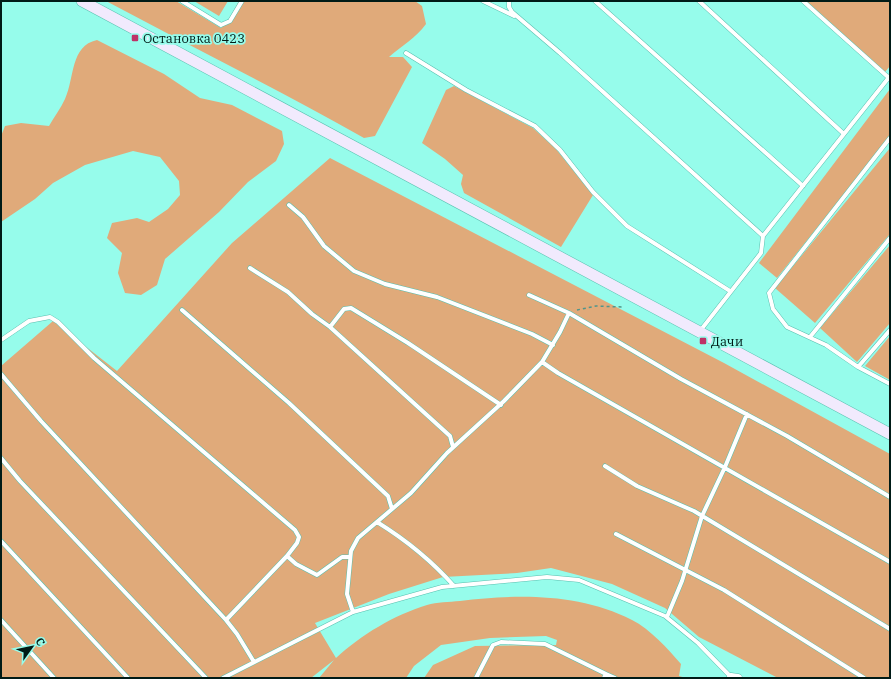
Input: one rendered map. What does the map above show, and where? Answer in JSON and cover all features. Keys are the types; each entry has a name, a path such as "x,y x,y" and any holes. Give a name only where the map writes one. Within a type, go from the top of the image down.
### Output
{"main road":[{"path":"82,1 890,434"}],"lane":[{"path":"182,1 221,25 230,22 242,1"},
{"path":"483,1 522,20"},
{"path":"509,1 509,7 512,12 763,236"},
{"path":"595,1 803,186"},
{"path":"699,1 844,134"},
{"path":"699,331 761,253 763,236 889,77 803,1"},
{"path":"406,53 466,90 535,126 560,150 593,192 627,226 730,291"},
{"path":"890,138 768,293 773,309 782,323 794,332 810,336 858,367 890,384"},
{"path":"289,205 303,217 324,246 354,271 385,284 437,297 532,334 553,345"},
{"path":"810,336 890,238"},
{"path":"250,268 288,292 330,327 450,436 453,447"},
{"path":"528,295 569,313 681,379 787,436 890,497"},
{"path":"330,327 344,309 351,308 408,342 500,405"},
{"path":"182,310 288,403 388,496 392,509"},
{"path":"353,612 347,594 351,551 358,538 411,493 453,447 500,405 542,362 553,345 569,313"},
{"path":"1,340 29,321 50,317 58,322 94,358 295,530 299,537 297,543 287,556 226,620"},
{"path":"858,367 890,330"},
{"path":"542,362 558,373 890,562"},
{"path":"1,374 41,421 226,620 237,634 254,662"},
{"path":"667,617 685,569 702,516 725,467 747,414"},
{"path":"1,458 20,481 206,678"},
{"path":"605,466 637,486 702,516 890,628"},
{"path":"377,522 408,542 434,563 454,586"},
{"path":"616,534 730,594 864,678"},
{"path":"1,541 128,678"},
{"path":"287,556 296,564 316,575 342,556 350,557"},
{"path":"226,677 353,612 442,587 547,577 578,580 631,600 667,617 698,643 733,678"},
{"path":"1,620 54,678"},
{"path":"476,678 493,645 501,642 545,644 605,676 615,678"}],"path":[{"path":"569,313 578,309 596,306 622,307"}],"shaded area":[{"path":"106,1 176,1 221,28 229,19 239,1 415,1 422,6 426,24 413,38 389,57 403,57 412,67 375,136 364,138"},
{"path":"194,1 228,1 219,16"},
{"path":"806,1 890,1 890,66 885,72"},
{"path":"97,40 164,74 200,98 232,105 282,131 284,144 276,161 248,182 219,212 165,259 157,285 141,295 125,293 118,273 122,253 107,238 112,223 137,218 149,222 168,209 180,195 179,181 160,157 133,151 85,165 53,183 35,199 1,222 1,136 5,126 21,123 49,126 65,99 78,56 88,43"},
{"path":"454,86 533,128 556,149 593,195 561,247 464,193 461,184 463,175 445,159 422,143 446,90"},
{"path":"890,89 890,136 777,278 759,263"},
{"path":"890,148 890,234 815,323 775,288"},
{"path":"330,158 724,363 890,454 890,678 778,678 699,637 665,608 612,584 551,568 517,573 443,577 389,594 315,623 336,658 356,641 390,620 402,614 431,604 503,597 569,600 612,611 639,624 658,640 681,664 679,676 686,678 424,678 433,665 475,646 556,645 557,640 546,636 490,638 441,645 414,666 406,678 319,678 334,660 311,678 1,678 1,366 53,321 117,371 232,243"},
{"path":"890,245 890,323 857,362 820,328"},
{"path":"890,336 890,380 865,366"}],"place":[{"name":"Остановка 0423","path":"135,38"},
{"name":"Дачи","path":"703,341"}]}
